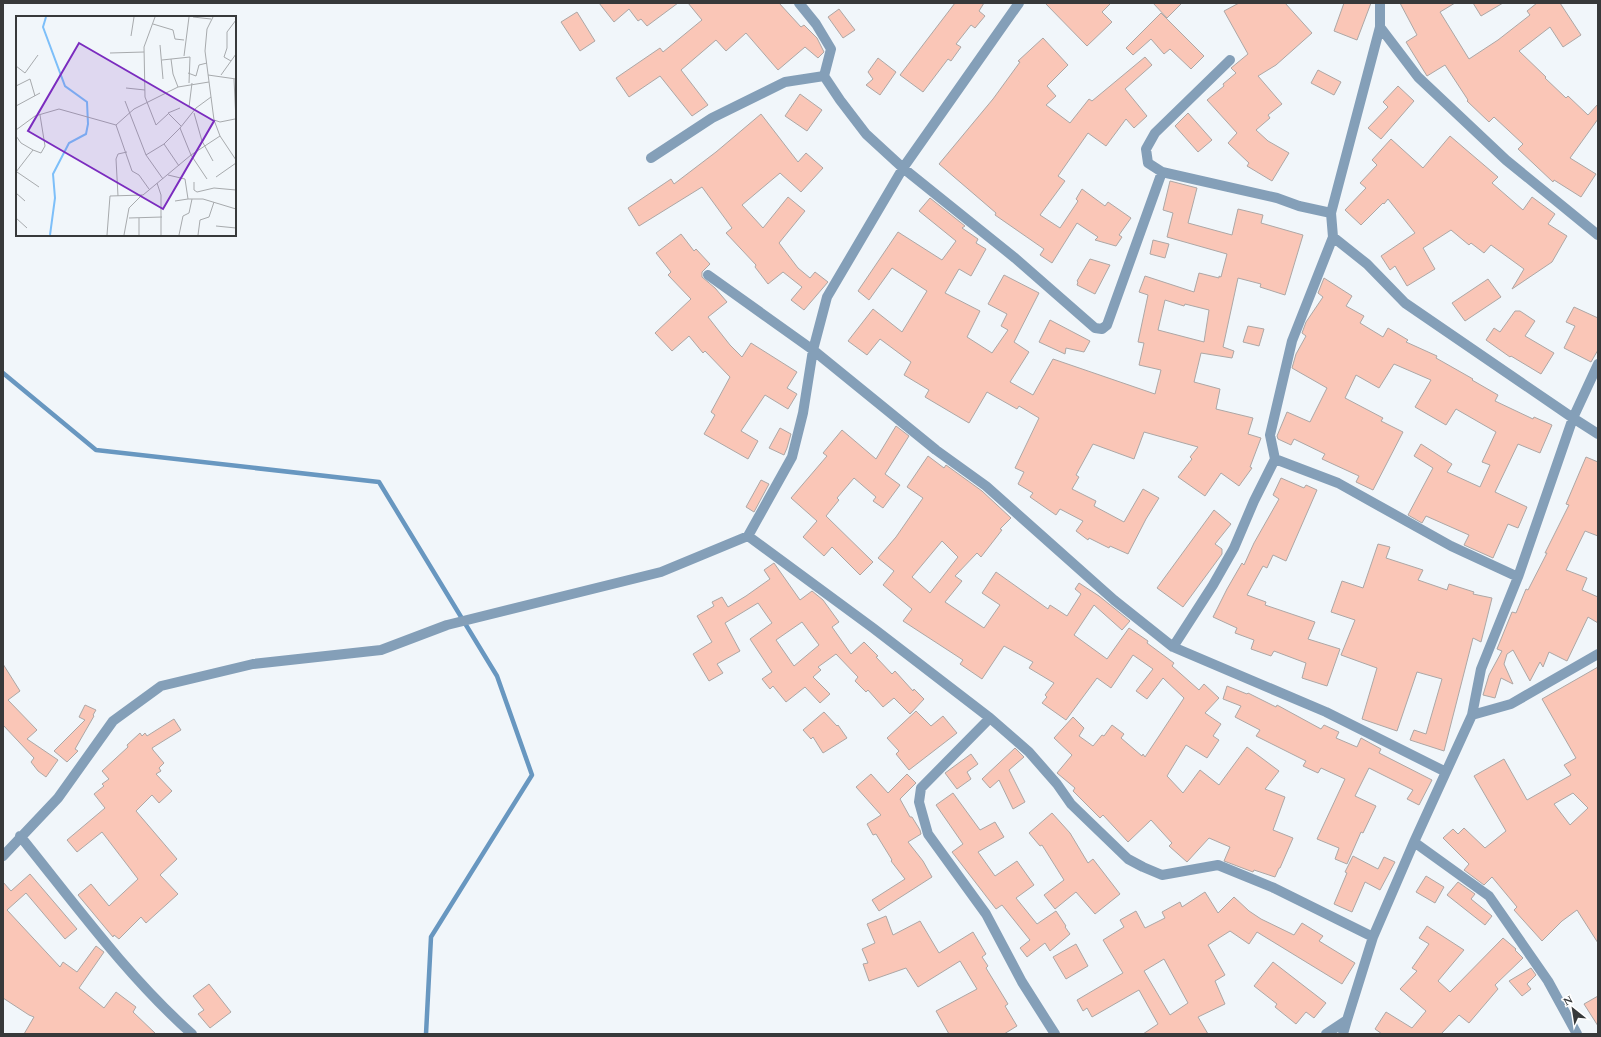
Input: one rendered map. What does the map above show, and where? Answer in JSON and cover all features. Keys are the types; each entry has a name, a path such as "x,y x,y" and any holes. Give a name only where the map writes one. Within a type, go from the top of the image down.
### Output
{"street":[{"path":"799,3 816,24 831,49 824,76 866,134 903,168 1015,258 1095,328 1102,329 1107,325 1162,172"},
{"path":"3,856 20,836 58,798 113,721 161,686 253,664 381,650 447,624 661,572 748,536 792,457 803,413 813,350 827,297 903,168 1019,3"},
{"path":"1173,647 1213,585 1234,548 1254,501 1275,459 1270,435 1292,341 1333,237 1331,213 1380,28 1380,3"},
{"path":"1380,28 1418,77 1506,160 1598,235"},
{"path":"1230,60 1154,132 1146,149 1148,162 1162,172 1277,198 1299,206 1331,213"},
{"path":"651,158 712,118 785,82 824,76"},
{"path":"1333,237 1367,264 1405,303 1598,434"},
{"path":"708,275 813,350 936,450 986,486 1114,600 1173,647 1326,712 1446,772"},
{"path":"1343,1034 1373,937 1414,842 1472,715 1481,668 1518,577 1573,418 1598,364"},
{"path":"1275,459 1338,483 1451,546 1518,577"},
{"path":"748,536 874,628 990,718 1029,752 1057,784 1071,804 1128,859 1143,868 1162,874 1218,865 1274,888 1373,937"},
{"path":"1472,715 1511,704 1598,654"},
{"path":"990,718 921,788 919,802 928,834 986,914 1022,982 1055,1034"},
{"path":"20,836 118,957 164,1009 192,1034"},
{"path":"1414,842 1489,896 1548,981 1577,1034"},
{"path":"1326,1034 1347,1020"}],"building":[{"path":"599,3 678,3 647,26 641,19 638,21 629,9 614,22"},
{"path":"688,3 779,3 801,27 804,25 817,38 824,52 818,58 805,47 778,70 746,33 726,51 716,40 681,70 708,105 692,116 660,76 629,97 616,78 660,48 663,52 702,20"},
{"path":"955,3 984,3 979,11 985,16 975,28 971,25 956,44 961,47 951,61 948,59 923,92 900,75"},
{"path":"1045,3 1111,3 1102,12 1112,22 1087,46"},
{"path":"1153,3 1182,3 1167,18"},
{"path":"1239,3 1285,3 1312,33 1276,65 1258,76 1282,104 1268,115 1270,118 1256,130 1268,141 1289,153 1272,181 1247,166 1249,163 1228,143 1237,133 1207,100 1224,86 1223,84 1236,73 1231,68 1248,54 1224,11"},
{"path":"1344,3 1371,3 1357,40 1334,31"},
{"path":"1400,3 1455,3 1440,12 1469,59 1498,40 1530,15 1527,11 1537,3 1560,3 1581,35 1563,47 1550,27 1519,51 1566,98 1568,96 1588,115 1598,104 1598,119 1570,158 1596,174 1581,197 1554,180 1553,182 1518,149 1523,144 1494,117 1489,122 1467,101 1468,100 1445,65 1427,76 1406,42 1417,35"},
{"path":"1473,3 1503,3 1481,16"},
{"path":"839,9 855,30 843,38 828,17"},
{"path":"577,12 595,41 580,51 561,22"},
{"path":"1161,13 1204,56 1191,69 1170,49 1164,54 1151,39 1133,55 1126,48"},
{"path":"1043,38 1068,65 1047,86 1056,96 1046,105 1070,123 1089,99 1092,101 1145,57 1152,65 1125,89 1147,116 1134,128 1126,119 1106,146 1088,133 1058,176 1065,181 1040,215 1060,228 1078,201 1076,199 1082,189 1105,206 1108,202 1131,218 1119,235 1122,237 1116,246 1095,240 1098,237 1077,223 1052,263 1040,255 1044,249 995,215 996,213 939,164 993,99 1020,62 1018,61"},
{"path":"878,58 896,72 880,95 866,85 873,79 868,72"},
{"path":"1318,70 1341,82 1334,95 1311,83"},
{"path":"1398,86 1414,101 1381,139 1368,128 1388,107 1383,102"},
{"path":"800,94 822,110 807,131 785,116"},
{"path":"1188,113 1212,140 1198,152 1175,126"},
{"path":"761,114 798,162 806,153 823,168 801,192 780,173 742,205 763,228 788,197 805,211 779,243 798,268 810,278 815,272 828,282 804,310 791,300 802,287 783,272 768,284 755,267 756,265 726,233 732,228 702,187 639,226 628,208 671,179 674,184 716,152"},
{"path":"1450,136 1498,177 1492,183 1523,210 1532,197 1555,214 1548,224 1567,236 1552,262 1512,289 1524,269 1491,245 1484,253 1471,243 1469,245 1451,230 1423,248 1435,269 1407,286 1395,266 1390,270 1381,256 1415,233 1388,199 1361,225 1345,210 1366,188 1360,183 1377,165 1372,160 1391,139 1423,168"},
{"path":"1170,181 1197,188 1188,223 1232,235 1238,209 1263,215 1261,223 1303,235 1285,295 1260,287 1261,284 1238,278 1223,347 1234,351 1232,358 1201,353 1194,382 1220,389 1216,409 1253,418 1248,434 1261,438 1250,467 1252,468 1239,486 1221,473 1205,496 1178,477 1192,459 1190,457 1198,447 1144,432 1134,459 1093,444 1076,475 1079,477 1072,489 1096,501 1094,506 1124,522 1143,489 1159,498 1146,519 1128,554 1110,546 1109,548 1089,538 1088,540 1076,531 1083,521 1060,509 1056,515 1030,497 1033,493 1018,484 1024,472 1015,468 1039,418 1019,406 1017,409 987,392 969,423 925,397 929,390 904,375 911,362 880,339 867,355 848,341 873,309 902,332 927,291 892,268 869,300 858,291 898,232 942,260 956,241 919,211 930,198 965,226 962,228 978,239 976,243 986,249 971,276 959,269 945,293 980,311 967,337 992,353 1008,330 1001,326 1007,314 988,304 1004,275 1039,293 1014,342 1029,352 1010,382 1033,395 1053,359 1155,394 1161,370 1139,365 1144,343 1138,342 1148,295 1139,292 1145,276 1194,292 1199,273 1219,278 1219,276 1221,277 1227,254 1167,237 1173,213 1163,210","holes":["1165,300 1184,306 1185,304 1209,310 1204,342 1158,330"]},
{"path":"681,234 694,251 696,249 710,264 702,272 702,277 715,288 727,302 708,317 730,345 742,357 751,343 797,372 787,388 797,394 788,409 765,395 741,431 758,441 748,459 704,434 715,415 711,412 730,377 705,351 703,353 689,336 672,351 655,333 691,299 668,275 671,272 656,253"},
{"path":"1153,240 1169,244 1165,258 1150,254"},
{"path":"1090,259 1110,265 1095,294 1077,285 1077,281"},
{"path":"1324,278 1352,296 1346,306 1364,316 1360,323 1383,337 1388,328 1408,340 1406,342 1437,356 1436,358 1498,395 1495,401 1533,419 1534,417 1552,425 1540,453 1518,444 1495,492 1527,507 1518,528 1508,524 1493,558 1464,545 1469,535 1426,516 1422,523 1408,515 1433,468 1414,456 1421,444 1452,464 1447,472 1480,487 1490,465 1482,462 1496,432 1456,409 1446,425 1415,407 1431,380 1394,364 1379,388 1356,375 1345,398 1383,418 1381,421 1403,432 1373,490 1356,482 1359,476 1322,459 1325,454 1294,439 1291,445 1278,439 1277,436 1287,412 1310,422 1327,388 1292,368 1296,354 1306,336 1302,333 1306,322 1323,297 1318,293"},
{"path":"1488,279 1501,297 1465,321 1452,303"},
{"path":"1574,307 1598,318 1598,350 1591,362 1564,348 1575,326 1566,322"},
{"path":"1515,311 1520,311 1535,321 1525,336 1554,353 1541,374 1511,356 1510,357 1486,340 1494,328 1500,332"},
{"path":"1050,320 1090,341 1084,352 1066,348 1065,354 1039,342"},
{"path":"1248,326 1264,329 1259,346 1243,342"},
{"path":"896,426 909,436 885,474 900,485 883,508 873,501 876,497 854,478 837,498 839,500 826,516 873,562 860,575 832,547 824,556 803,537 817,521 791,498 827,456 823,453 842,430 876,459"},
{"path":"780,428 791,434 784,455 769,448"},
{"path":"928,456 944,468 946,465 982,491 1011,518 1000,529 1002,530 981,557 977,553 955,576 962,581 945,602 984,628 1000,605 982,593 996,572 1048,609 1050,605 1067,616 1081,594 1075,589 1079,583 1099,596 1130,621 1122,630 1094,605 1074,635 1107,659 1129,628 1148,641 1147,643 1174,663 1172,666 1199,690 1204,684 1219,698 1205,713 1221,724 1213,736 1219,740 1207,758 1186,745 1167,776 1183,793 1200,770 1219,785 1247,747 1279,771 1265,789 1285,797 1273,830 1293,838 1275,877 1254,870 1253,872 1224,861 1230,847 1209,838 1187,862 1169,846 1172,843 1151,820 1128,842 1103,815 1100,818 1073,791 1075,788 1057,773 1072,755 1054,738 1073,717 1084,728 1079,736 1093,746 1102,735 1104,736 1112,725 1124,734 1121,738 1145,757 1184,698 1163,678 1147,699 1136,691 1153,669 1133,655 1111,688 1097,678 1066,720 1042,703 1047,697 1045,695 1054,683 1029,668 1033,662 1004,646 982,679 960,664 963,660 903,621 912,609 883,585 894,571 878,558 896,537 923,498 907,487","holes":["942,541 958,557 930,593 912,577"]},
{"path":"1586,457 1598,462 1598,536 1585,531 1566,570 1587,578 1582,590 1598,597 1598,623 1588,617 1567,661 1549,652 1543,667 1540,662 1530,681 1513,650 1507,654 1504,664 1513,684 1501,678 1495,698 1483,695 1489,675 1502,651 1497,649 1512,612 1516,613 1526,589 1528,590 1547,553 1545,553 1569,505 1566,504"},
{"path":"1281,478 1304,488 1306,485 1317,490 1286,561 1273,555 1267,568 1263,566 1247,595 1266,602 1265,605 1315,622 1308,639 1340,649 1327,686 1302,678 1306,663 1274,651 1271,656 1251,649 1254,640 1235,633 1237,628 1213,617 1242,563 1244,565 1254,543 1279,499 1273,495"},
{"path":"761,480 769,484 754,512 746,507"},
{"path":"1214,510 1231,524 1215,544 1222,549 1222,554 1183,607 1157,588"},
{"path":"1378,544 1390,547 1386,558 1423,570 1418,580 1447,590 1449,584 1474,592 1473,594 1492,598 1481,642 1473,638 1444,751 1410,740 1414,730 1426,734 1442,679 1417,672 1397,731 1362,719 1377,668 1341,655 1355,620 1331,612 1342,581 1363,588"},
{"path":"774,563 800,600 812,591 823,600 839,622 832,627 851,654 864,642 878,656 876,657 892,674 895,671 913,691 914,689 924,699 910,714 894,698 883,707 868,690 866,692 855,681 858,677 836,654 818,667 821,670 813,677 830,694 820,703 805,687 786,702 773,686 770,689 762,679 772,672 750,639 772,623 758,603 725,623 740,651 717,664 723,673 709,681 693,654 712,642 697,616 714,606 712,602 722,597 728,607 746,596 770,579 764,570","holes":["802,622 819,645 794,666 776,640"]},
{"path":"3,664 20,691 8,700 37,730 27,739 58,760 46,777 38,771 31,762 34,758 3,725"},
{"path":"1598,667 1598,943 1577,910 1562,921 1542,941 1514,910 1517,907 1492,877 1484,885 1464,870 1469,864 1443,838 1453,829 1458,834 1464,828 1485,848 1506,831 1474,776 1504,759 1527,800 1571,775 1564,765 1576,758 1542,699","holes":["1573,793 1588,808 1570,825 1554,804"]},
{"path":"1227,686 1247,694 1248,693 1276,707 1277,705 1321,729 1324,725 1339,732 1336,738 1357,747 1361,738 1381,749 1379,753 1432,780 1419,805 1407,799 1413,790 1369,768 1355,796 1376,806 1363,833 1361,832 1347,864 1335,859 1339,848 1317,839 1345,779 1321,768 1318,773 1303,766 1306,761 1256,736 1260,730 1235,717 1241,706 1223,699"},
{"path":"85,705 96,710 75,749 78,751 67,762 54,751 85,720 79,717"},
{"path":"916,711 931,726 943,716 957,733 909,770 896,754 899,751 887,738"},
{"path":"824,712 837,726 838,725 847,738 823,753 813,737 811,739 803,730"},
{"path":"174,719 181,730 152,748 164,763 159,768 161,771 156,774 172,791 159,803 152,795 136,811 177,859 160,875 178,894 146,923 141,917 119,939 114,935 113,937 78,895 91,884 109,906 138,879 102,832 77,852 67,840 105,808 94,794 104,786 102,784 109,779 102,771 128,747 127,745 140,733 142,736 145,733 147,736"},
{"path":"1015,748 1024,757 1009,770 1025,802 1013,809 999,780 990,788 982,779"},
{"path":"971,754 978,764 967,772 971,779 957,789 945,773"},
{"path":"871,774 888,793 907,774 916,783 900,799 910,817 912,817 920,830 921,834 908,842 923,861 932,877 879,911 872,900 905,879 891,861 892,860 876,834 873,835 867,824 881,815 856,787"},
{"path":"953,793 980,830 995,822 1004,837 978,852 995,876 1017,861 1034,885 1016,898 1037,924 1056,911 1066,926 1065,927 1070,934 1050,951 1045,943 1027,957 1020,948 1030,940 1002,905 996,909 952,852 963,844 936,805"},
{"path":"1052,813 1070,833 1088,863 1093,859 1120,894 1095,914 1076,892 1055,909 1044,895 1064,880 1042,845 1040,846 1029,833"},
{"path":"1353,856 1378,869 1384,857 1395,862 1380,890 1365,882 1352,912 1334,904 1347,873 1345,872"},
{"path":"30,874 77,929 65,939 26,893 7,910 60,967 63,962 77,972 96,946 104,952 79,988 104,1008 116,992 136,1007 133,1012 156,1034 24,1034 34,1017 3,998 3,882 11,891"},
{"path":"1426,876 1444,887 1435,903 1416,892"},
{"path":"1458,882 1475,894 1471,899 1492,916 1485,925 1447,895"},
{"path":"1205,892 1218,913 1234,897 1249,911 1261,919 1294,935 1302,923 1323,936 1319,941 1355,963 1342,984 1257,932 1249,944 1230,931 1208,945 1225,975 1215,981 1225,1004 1198,1017 1208,1034 1143,1034 1158,1024 1139,990 1092,1017 1087,1008 1083,1011 1077,1000 1123,973 1103,940 1124,927 1120,920 1136,911 1145,928 1165,918 1162,912 1180,902 1182,907","holes":["1164,959 1188,1003 1170,1015 1144,971"]},
{"path":"886,916 893,935 920,921 939,953 973,932 986,954 982,957 988,966 986,968 1008,1004 1005,1006 1017,1026 1004,1034 949,1034 936,1011 977,989 960,961 918,987 906,968 869,981 863,964 868,963 862,949 875,943 867,924"},
{"path":"1427,926 1464,950 1438,981 1450,992 1503,938 1516,949 1515,950 1523,958 1495,985 1498,989 1469,1023 1459,1015 1441,1034 1382,1034 1375,1029 1386,1012 1412,1028 1426,1011 1400,989 1417,971 1412,968 1429,944 1419,938"},
{"path":"1076,944 1088,966 1066,979 1053,957"},
{"path":"1273,962 1326,1003 1314,1018 1306,1012 1296,1024 1275,1007 1277,1004 1254,986"},
{"path":"1531,968 1536,975 1527,984 1531,989 1522,996 1509,981"},
{"path":"209,984 231,1012 210,1028 198,1014 204,1010 193,996"},
{"path":"1598,996 1598,1026 1584,1004"}],"waterway":[{"path":"3,373 96,450 379,482 497,676 532,775 431,937 426,1034"}]}
